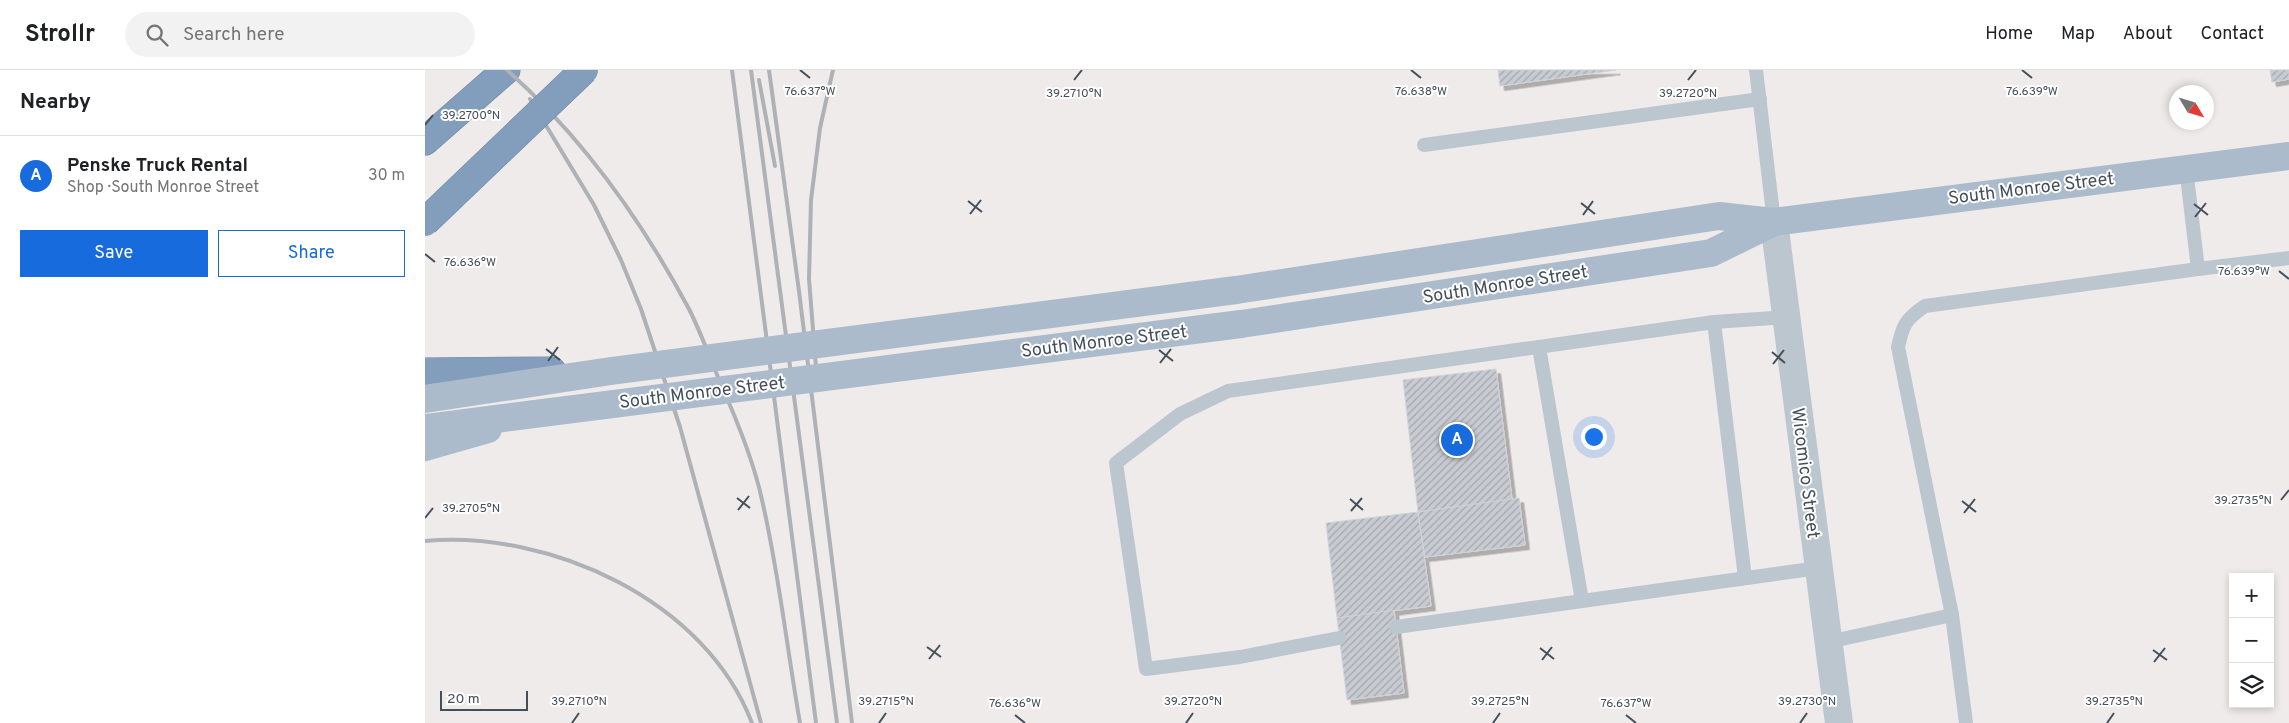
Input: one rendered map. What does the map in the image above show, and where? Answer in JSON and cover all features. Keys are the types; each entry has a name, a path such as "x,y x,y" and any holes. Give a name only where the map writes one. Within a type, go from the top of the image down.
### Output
{"highway":[{"path":"425,141 506,70"},
{"path":"425,222 583,70"},
{"path":"425,372 611,371"}],"main road":[{"name":"South Monroe Street","path":"425,399 611,371 1235,290 1719,216 1774,222 2289,156"},
{"name":"South Monroe Street","path":"425,428 1241,324 1711,253 1774,222"},
{"path":"425,447 551,411"}],"street":[{"name":"Wicomico Street","path":"1774,222 1839,723"}],"lane":[{"path":"1756,70 1774,222"},
{"path":"1424,145 1760,99"},
{"path":"2186,168 2198,270"},
{"path":"1966,723 1952,615 1898,347 1902,328 1911,316 1925,306 2289,258"},
{"path":"1339,638 1240,657 1146,670 1116,463 1180,414 1228,391 1714,322 1786,316"},
{"path":"1714,322 1745,578"},
{"path":"1539,347 1582,601"},
{"path":"1396,627 1819,568"},
{"path":"1828,642 1952,615"}],"building":[{"path":"1498,70 1616,70 1500,86"},
{"path":"2270,70 2289,70 2289,79 2272,82"},
{"path":"1496,369 1512,499 1418,512 1403,380"},
{"path":"1519,498 1525,545 1425,557 1418,512"},
{"path":"1418,512 1431,606 1337,618 1326,523"},
{"path":"1394,610 1404,693 1347,700 1337,618"}],"railway":[{"path":"507,70 560,123 631,212 689,309 738,425 759,485 773,555 800,723"},
{"path":"732,70 816,723"},
{"path":"751,70 837,723"},
{"path":"769,70 799,291 852,723"},
{"path":"817,380 809,279 811,200 820,128 833,70"},
{"path":"759,80 775,166"},
{"path":"530,99 594,205 621,260 641,309 680,427 761,723"},
{"path":"425,541 473,541 522,548 571,561 618,582 661,608 699,641 730,679 752,723"}],"place":[{"name":"Penske Truck Rental","path":"1457,440"}]}
